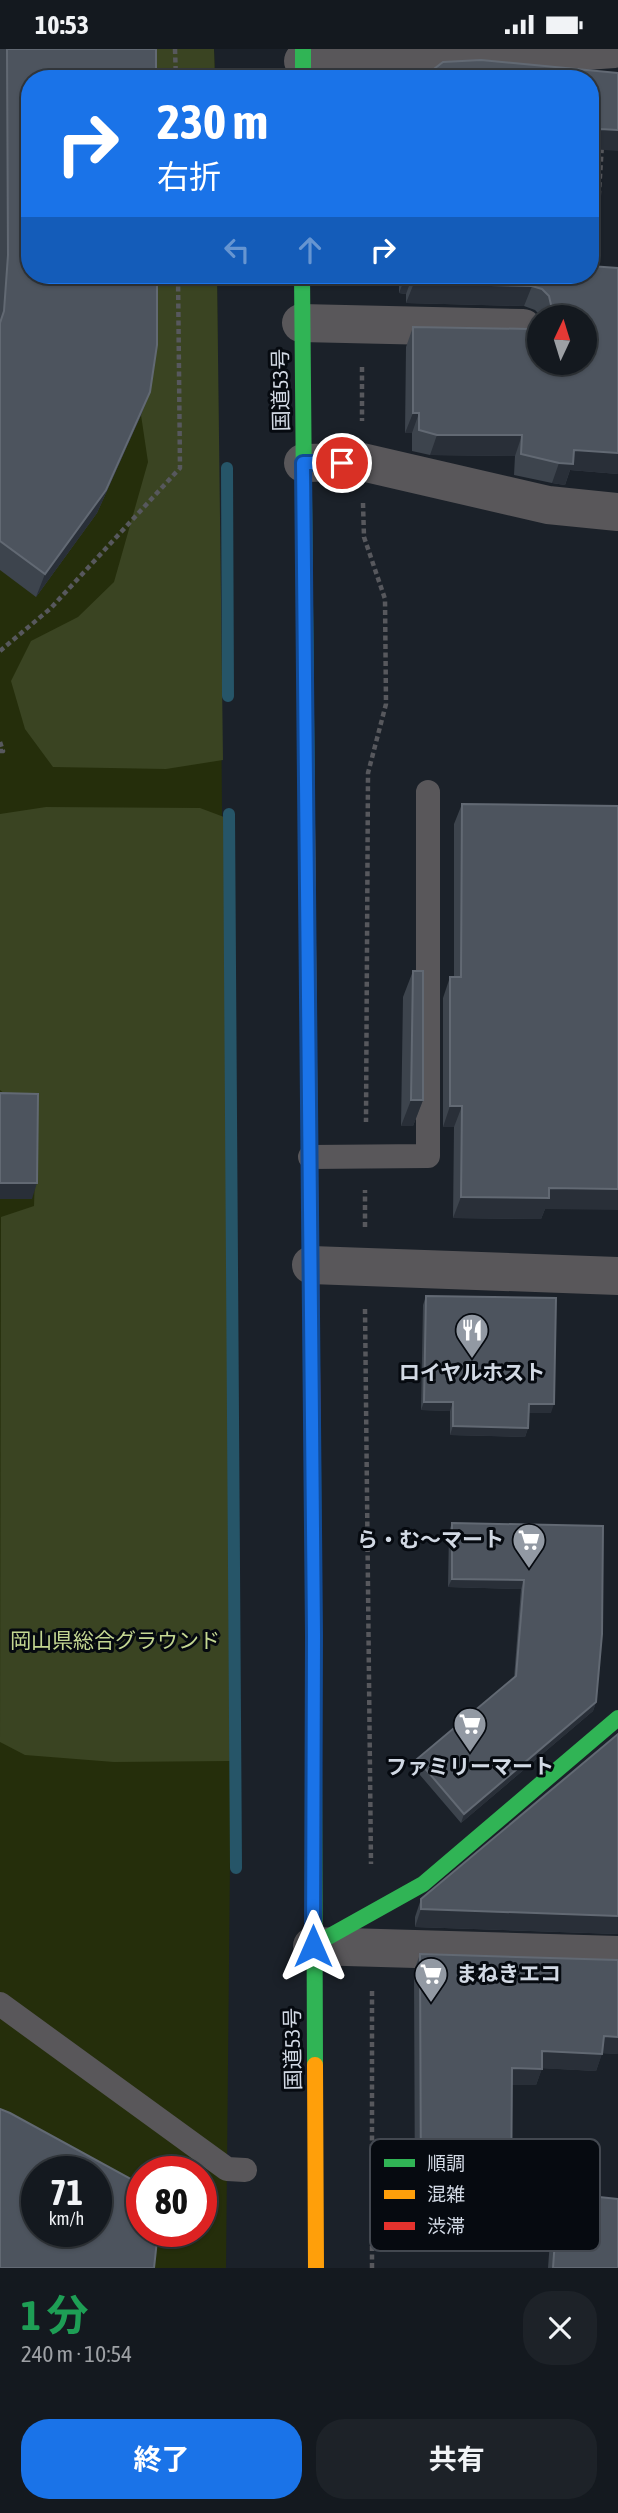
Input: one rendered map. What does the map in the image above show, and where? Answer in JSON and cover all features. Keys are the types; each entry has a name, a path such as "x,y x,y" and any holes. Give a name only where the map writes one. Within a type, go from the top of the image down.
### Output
{"main road":[{"name":"国道53号","path":"302,284 311,1265 316,2268"},
{"path":"313,1946 424,1884 618,1718"}],"street":[{"path":"303,63 443,61 614,49"},
{"path":"301,323 523,328"},
{"path":"303,463 362,463 548,505 618,512"},
{"path":"311,1265 618,1276"},
{"path":"313,1946 618,1955"}],"lane":[{"path":"310,1157 428,1156 428,792"},
{"path":"0,2004 227,2169 245,2170"}],"path":[{"path":"176,49 176,70"},
{"path":"599,194 603,133"},
{"path":"0,651 51,608 180,468 178,284"},
{"path":"362,324 364,537 385,599 386,704 368,773 365,1266 371,1873"},
{"path":"0,742 3,751 0,751"},
{"path":"372,1976 372,2139"}],"green space":[{"name":"岡山県総合グラウンド","path":"0,49 214,49 215,70 21,70 21,284 217,284 231,1761 226,2268 0,2268"},
{"path":"148,49 214,49 215,70 148,70"},
{"path":"148,284 217,284 223,760 166,769 53,767 25,729 11,681 31,641 78,617 114,582 148,462 141,415 148,368"},
{"path":"46,807 200,808 224,817 231,1761 114,1762 25,1755 0,1742 1,1217 34,1206 37,1108 17,1104 0,1090 0,814"}],"building":[{"path":"7,49 156,49 156,70 21,70 21,284 157,284 157,345 150,392 106,490 45,574 0,541 0,323 4,311 8,255"},
{"path":"481,60 586,70 433,70 443,62"},
{"path":"599,71 618,73 618,130 600,129 599,143"},
{"path":"599,267 618,268 618,453 574,450 573,464 559,463 521,454 522,435 437,435 419,430 419,413 413,413 413,327 527,329 527,375 597,375 597,305 551,305 549,296 542,289 532,286 453,284 599,284"},
{"path":"462,804 618,806 618,1189 549,1188 549,1198 461,1197 462,1106 450,1106 450,977 461,977"},
{"path":"413,971 423,971 423,1100 411,1100"},
{"path":"0,1093 38,1094 37,1183 0,1183"},
{"path":"426,1296 556,1298 554,1404 529,1404 528,1428 453,1426 453,1402 424,1402"},
{"path":"452,1523 603,1526 602,1634 596,1702 464,1814 417,1759 516,1676 524,1580 452,1579"},
{"path":"618,1734 618,1916 421,1909 421,1899"},
{"path":"420,1954 618,1960 618,2037 604,2036 602,2054 542,2051 542,2069 512,2068 511,2139 421,2139"},
{"path":"0,2109 89,2156 21,2156 21,2247 112,2247 112,2169 126,2176 126,2247 156,2247 154,2268 0,2268"},
{"path":"600,2197 618,2199 618,2268 553,2268 554,2251 600,2251"}],"waterway":[{"path":"227,468 228,696"},
{"path":"229,814 236,1868"}],"traffic: fast":[{"path":"303,49 303,70"},
{"path":"302,284 307,822"},
{"path":"313,1457 315,2065"},
{"path":"312,1946 423,1884 618,1718"}],"traffic: slow":[{"path":"307,822 310,1181"},
{"path":"315,2065 316,2268"}],"traffic: jam":[{"path":"310,1181 313,1457"}],"place":[{"name":"ロイヤルホスト","path":"472,1360"},
{"name":"ら・む〜マート","path":"529,1570"},
{"name":"ファミリーマート","path":"470,1754"},
{"name":"まねきエコ","path":"431,2004"}],"route":[{"path":"313,1946 314,1635 303,463 342,463"}]}
